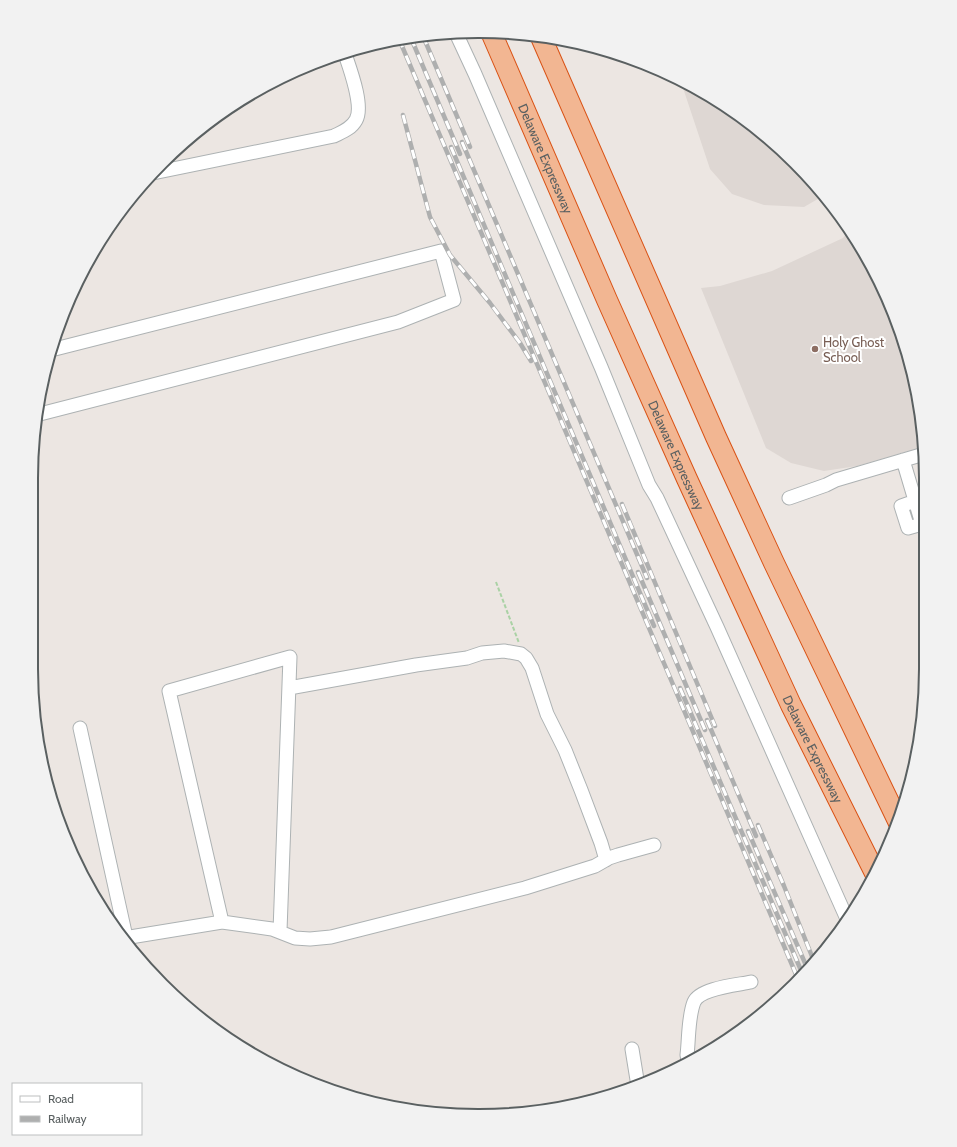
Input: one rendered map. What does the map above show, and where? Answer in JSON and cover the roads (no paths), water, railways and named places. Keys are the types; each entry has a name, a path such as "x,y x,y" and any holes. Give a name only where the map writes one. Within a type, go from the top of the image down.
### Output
{"highway":[{"name":"Delaware Expressway","path":"494,39 687,480 791,705 872,867"},
{"path":"544,43 716,437 774,563 894,814"}],"street":[{"path":"458,39 600,367 649,485 657,498 705,601 845,913"},
{"path":"163,171 334,136 349,129 357,119 359,104 346,58"},
{"path":"43,413 398,322 454,300 441,251 58,348"},
{"path":"789,498 836,480 918,456"},
{"path":"903,460 915,500"},
{"path":"289,688 416,665 467,658 482,653 504,651 521,654 526,658 532,668 547,714 565,750 601,843 606,860"},
{"path":"222,922 169,691 290,657 280,931"},
{"path":"80,728 123,929"},
{"path":"129,936 222,922 258,926 280,931 295,938 310,939 331,936 525,888 595,866 618,855 654,845"},
{"path":"687,1056 690,1023 694,1001 700,995 716,989 750,982"},
{"path":"632,1049 637,1079"}],"railway":[{"path":"425,42 470,147"},
{"path":"413,43 460,154"},
{"path":"401,45 796,974"},
{"path":"403,115 430,217 450,255 490,303 520,343 531,361"},
{"path":"462,142 647,578"},
{"path":"451,147 654,626"},
{"path":"622,504 715,726"},
{"path":"638,572 705,730"},
{"path":"680,688 800,969"},
{"path":"707,720 756,836"},
{"path":"758,825 812,957"},
{"path":"748,831 805,964"}],"place":[{"name":"Holy Ghost School","path":"815,349"}]}
